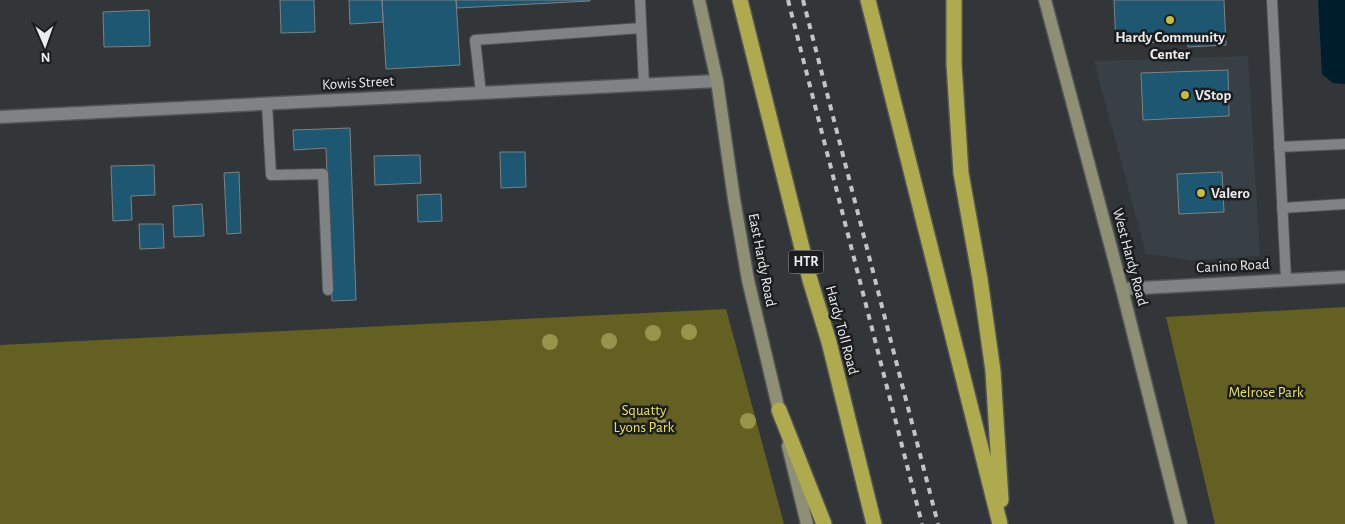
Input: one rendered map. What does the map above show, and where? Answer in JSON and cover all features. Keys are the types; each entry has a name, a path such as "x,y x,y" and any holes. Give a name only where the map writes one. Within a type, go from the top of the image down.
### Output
{"highway":[{"name":"Hardy Toll Road","path":"740,0 810,280 829,342 874,524"},
{"path":"868,0 1002,524"},
{"path":"954,0 955,93 961,173 980,279 993,371 1002,524"},
{"path":"779,410 824,524"}],"main road":[{"name":"East Hardy Road","path":"699,0 717,81 748,280 807,524"},
{"name":"West Hardy Road","path":"1045,0 1122,289 1181,524"}],"street":[{"name":"Kowis Street","path":"0,118 717,81"},
{"name":"Canino Road","path":"1122,289 1345,277"}],"lane":[{"path":"640,0 644,85"},
{"path":"1272,0 1286,280"},
{"path":"481,93 474,40 641,28"},
{"path":"267,104 271,175 323,174 328,290"},
{"path":"1279,147 1345,144"},
{"path":"1282,208 1345,204"}],"shaded area":[{"path":"1248,56 1260,256 1191,260 1146,254 1094,61"}],"green space":[{"name":"Melrose Park","path":"1345,307 1345,524 1215,524 1166,317"},
{"name":"Squatty Lyons Park","path":"726,309 784,524 0,524 0,345"}],"water":[{"path":"1318,0 1345,0 1345,84 1333,83 1322,74"}],"building":[{"path":"280,0 314,0 315,32 281,33"},
{"path":"349,0 382,0 383,22 350,24"},
{"path":"382,0 456,0 460,65 386,69"},
{"path":"456,0 590,0 590,1 457,8"},
{"name":"Hardy Community Center","path":"1114,0 1224,0 1226,45 1188,47 1187,41 1116,44"},
{"path":"149,10 150,46 104,47 103,12"},
{"name":"VStop","path":"1228,70 1229,116 1143,120 1141,73"},
{"path":"350,128 356,300 332,301 326,148 294,150 293,130"},
{"path":"500,152 525,152 526,187 501,188"},
{"path":"420,155 421,183 375,185 374,156"},
{"path":"154,165 155,195 131,196 132,220 113,221 111,166"},
{"path":"239,172 241,233 227,234 224,173"},
{"name":"Valero","path":"1222,172 1224,212 1179,214 1177,174"},
{"path":"441,194 442,221 418,222 417,195"},
{"path":"202,204 204,236 174,237 173,206"},
{"path":"139,224 163,224 164,248 140,249"}],"railway":[{"path":"788,0 922,524"},
{"path":"803,0 938,524"}],"place":[{"name":"Hardy Community Center","path":"1170,20"},
{"name":"VStop","path":"1185,95"},
{"name":"Valero","path":"1201,193"}]}
